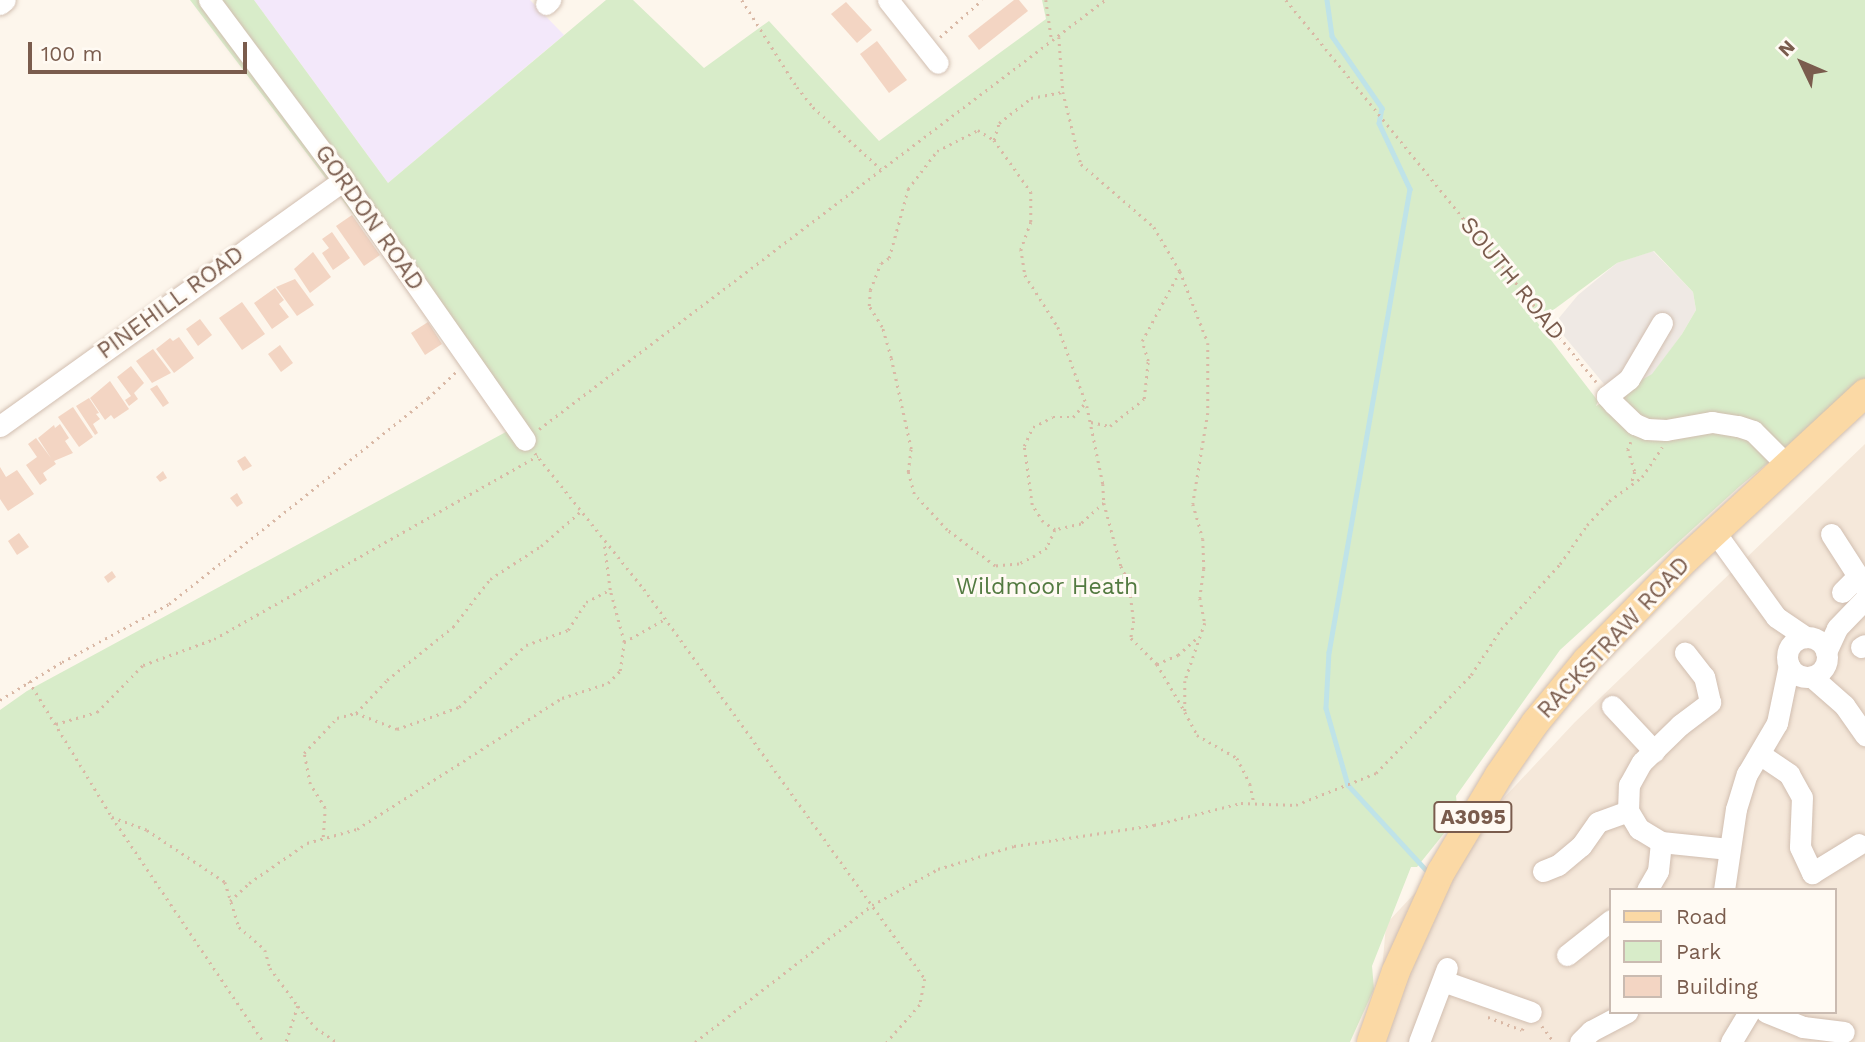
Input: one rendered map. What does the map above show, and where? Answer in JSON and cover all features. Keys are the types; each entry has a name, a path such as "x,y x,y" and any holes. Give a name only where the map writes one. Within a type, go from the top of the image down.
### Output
{"main road":[{"name":"RACKSTRAW ROAD","path":"1371,1042 1396,971 1430,893 1504,766 1578,669 1714,531 1865,393"}],"street":[{"path":"0,4 5,0"},
{"name":"GORDON ROAD","path":"209,0 343,180 531,448"},
{"path":"888,0 932,56"},
{"name":"PINEHILL ROAD","path":"0,426 343,180"},
{"path":"1662,323 1629,379 1607,396 1635,424 1647,429 1666,430 1712,422 1753,431 1786,464"},
{"path":"1714,531 1776,617 1788,662 1797,674 1810,677 1834,694 1861,728"},
{"path":"1831,534 1861,582 1842,593"},
{"path":"1724,888 1740,797 1747,774 1761,755 1784,700 1788,662 1795,642 1846,617 1865,600"},
{"path":"1776,617 1819,641 1861,728"},
{"path":"1784,700 1822,670 1846,617"},
{"path":"1685,653 1704,677 1710,702 1642,762 1629,785 1628,811 1640,830 1661,842 1729,849"},
{"path":"1612,706 1654,751"},
{"path":"1761,755 1789,774 1802,797 1800,847 1812,873 1859,844"},
{"path":"1543,871 1558,865 1581,846 1598,822 1628,811"},
{"path":"1648,888 1658,871 1661,842"},
{"path":"1567,954 1610,921"},
{"path":"1419,1042 1445,975 1531,1012"},
{"path":"1580,1042 1591,1031 1623,1014"},
{"path":"1731,1042 1748,1014"},
{"path":"1771,1014 1803,1027 1844,1032"}],"path":[{"path":"742,0 797,87 813,107 882,170"},
{"path":"932,56 982,0"},
{"path":"1046,0 1052,43"},
{"path":"56,724 97,712 144,665 214,639 531,448 882,170 1105,0"},
{"name":"SOUTH ROAD","path":"1286,0 1607,396"},
{"path":"1059,37 1063,92 1081,164 1154,227 1180,271 1208,343 1208,413 1193,504 1203,539 1205,569 1200,598 1205,623 1198,637 1178,655 1157,664"},
{"path":"994,140 999,123 1031,98 1063,92"},
{"path":"1055,530 1047,548 1035,556 1019,564 995,566 947,530 914,494 908,472 911,449 891,358 882,327 869,306 870,290 881,263 889,258 908,189 937,150 978,130 994,140 1031,192 1031,222 1021,249 1025,275 1058,327 1086,402 1104,503 1121,566 1129,582 1134,621 1131,638 1157,664 1197,735 1237,758 1250,784 1254,803"},
{"path":"1091,422 1110,426 1144,399 1148,361 1142,341 1180,271"},
{"path":"0,700 29,681 169,604 428,398 468,360"},
{"path":"1086,402 1073,417 1053,417 1033,427 1024,446 1032,505 1043,522 1055,530 1082,524 1104,503"},
{"path":"1632,482 1634,472 1628,449 1635,424"},
{"path":"695,1042 872,905 938,869 1014,846 1154,825 1241,803 1296,805 1376,773 1471,675 1501,629 1560,564 1587,524 1632,482 1642,477 1658,457 1666,430"},
{"path":"531,448 666,619 925,979 920,1005 887,1042"},
{"path":"323,837 325,808 310,785 304,753 337,718 356,713 387,680 453,627 490,579 541,546 581,511"},
{"path":"230,901 250,883 307,843 357,829 562,698 608,683 620,671 624,642 610,590 603,540"},
{"path":"356,713 397,729 459,707 526,645 568,630 586,602 610,590"},
{"path":"624,642 666,619"},
{"path":"1185,712 1185,681 1198,645 1198,637"},
{"path":"29,681 112,817 264,1042"},
{"path":"112,817 147,830 225,882 239,927 265,950 270,968 316,1028 337,1042"},
{"path":"286,1042 298,1006"}],"shaded area":[{"path":"254,0 530,0 564,35 388,183"},
{"path":"1653,251 1693,292 1696,310 1653,374 1614,396 1554,324 1578,295 1617,263"},
{"path":"1865,444 1865,1042 1376,1042 1386,924 1575,722"}],"green space":[{"name":"Wildmoor Heath","path":"190,0 254,0 388,183 606,0 633,0 704,68 769,21 879,141 1046,19 1042,0 1865,0 1865,382 1740,486 1560,650 1456,796 1458,816 1417,867 1411,867 1372,966 1374,989 1350,1042 0,1042 0,710 27,691 515,427","holes":["1654,251 1693,292 1696,310 1652,374 1596,406 1598,401 1537,322 1617,263"]}],"building":[{"path":"1014,0 1019,0 1028,11 979,50 968,36"},
{"path":"846,2 872,30 857,43 831,14"},
{"path":"877,41 907,80 889,93 860,54"},
{"path":"352,215 380,255 364,266 336,226"},
{"path":"332,232 350,258 333,270 322,253 329,248 322,239"},
{"path":"313,252 331,277 310,293 294,269"},
{"path":"295,279 314,305 297,316 276,287"},
{"path":"275,288 284,300 279,304 289,317 272,329 254,303"},
{"path":"242,302 265,334 242,350 219,318"},
{"path":"200,319 212,335 198,346 186,329"},
{"path":"428,322 442,344 425,355 411,333"},
{"path":"179,337 194,358 174,373 156,349 170,338 173,341"},
{"path":"280,345 293,363 281,372 268,354"},
{"path":"153,349 171,373 152,383 136,361"},
{"path":"131,366 144,383 134,393 138,399 129,406 125,400 131,396 117,377"},
{"path":"110,381 129,409 114,419 111,415 105,420 90,398"},
{"path":"157,385 169,403 163,407 150,389"},
{"path":"89,398 100,419 93,424 98,433 95,435 76,406"},
{"path":"73,407 93,437 79,447 58,417"},
{"path":"60,424 69,438 65,441 73,453 54,461 56,464 43,473 47,480 40,485 26,465 37,457 28,444 36,438 51,458 38,438 54,425 55,428"},
{"path":"245,456 252,466 243,471 237,461"},
{"path":"0,467 6,477 17,470 34,494 8,511 0,499"},
{"path":"163,471 167,478 160,482 156,477"},
{"path":"237,493 243,503 237,507 230,498"},
{"path":"19,533 29,547 17,555 8,541"},
{"path":"112,571 116,577 108,583 104,577"}],"waterway":[{"path":"1327,0 1332,36 1382,108 1379,123 1410,189 1329,652 1326,708 1348,785 1428,872"}]}
